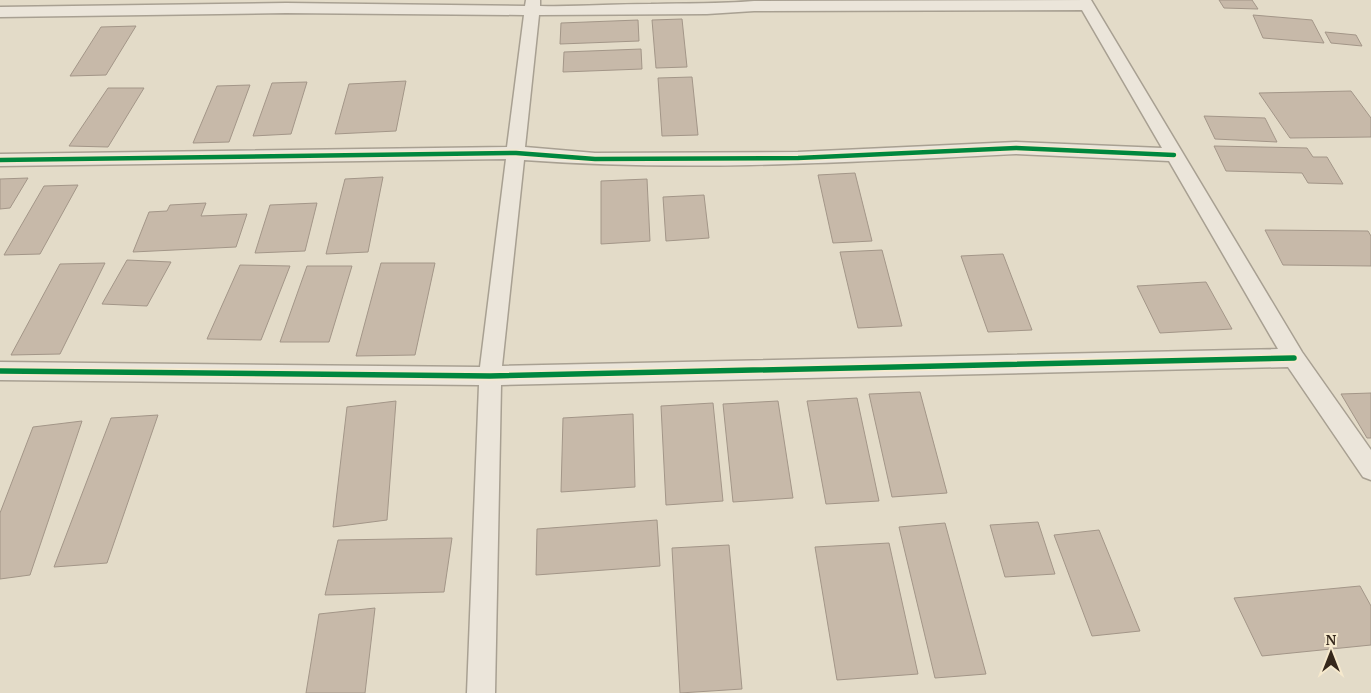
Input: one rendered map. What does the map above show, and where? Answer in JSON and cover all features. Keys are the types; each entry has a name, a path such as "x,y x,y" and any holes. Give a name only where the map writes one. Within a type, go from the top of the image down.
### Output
{"street":[{"path":"0,12 533,5 707,10 754,6 1085,3 1294,358 1370,468"},
{"path":"481,693 490,376 533,5"},
{"path":"0,160 516,153 595,159 788,158 1016,148 1174,155"},
{"path":"0,371 490,376 1294,358"}],"building":[{"path":"1219,0 1252,0 1258,9 1224,8"},
{"path":"1253,15 1312,20 1324,43 1263,38"},
{"path":"682,19 687,67 656,68 652,20"},
{"path":"638,20 639,41 560,44 561,23"},
{"path":"136,26 106,75 70,76 101,27"},
{"path":"1325,32 1356,35 1362,46 1331,43"},
{"path":"641,49 642,69 563,72 564,52"},
{"path":"692,77 698,135 662,136 658,78"},
{"path":"406,81 396,131 335,134 349,84"},
{"path":"307,82 291,134 253,136 272,83"},
{"path":"250,85 229,142 193,143 217,86"},
{"path":"108,88 144,88 108,147 69,146"},
{"path":"1351,91 1371,118 1371,137 1290,138 1259,93"},
{"path":"1204,116 1265,118 1277,142 1215,139"},
{"path":"1214,146 1307,148 1313,157 1327,157 1343,184 1308,183 1302,173 1226,171"},
{"path":"855,173 872,241 833,243 818,175"},
{"path":"383,177 368,252 326,254 345,179"},
{"path":"28,178 10,208 0,209 0,179"},
{"path":"647,179 650,241 601,244 601,181"},
{"path":"78,185 40,254 4,255 44,186"},
{"path":"704,195 709,238 666,241 663,197"},
{"path":"206,203 201,216 247,214 236,247 133,252 149,212 167,211 170,205"},
{"path":"317,203 305,251 255,253 270,205"},
{"path":"1265,230 1368,231 1371,236 1371,266 1283,265"},
{"path":"882,250 902,326 858,328 840,252"},
{"path":"1003,254 1032,330 988,332 961,256"},
{"path":"127,260 171,262 147,306 102,304"},
{"path":"105,263 60,354 11,355 60,264"},
{"path":"381,263 435,263 415,355 356,356"},
{"path":"240,265 290,266 261,340 207,339"},
{"path":"307,266 352,266 329,342 280,342"},
{"path":"1206,282 1232,329 1160,333 1137,286"},
{"path":"920,392 947,493 892,497 869,394"},
{"path":"1371,393 1371,438 1367,438 1341,394"},
{"path":"857,398 879,501 826,504 807,401"},
{"path":"396,401 387,520 333,527 347,407"},
{"path":"778,401 793,498 733,502 723,404"},
{"path":"713,403 723,501 666,505 661,406"},
{"path":"633,414 635,487 561,492 563,418"},
{"path":"158,415 107,563 54,567 111,418"},
{"path":"82,421 30,575 0,579 0,513 33,427"},
{"path":"657,520 660,566 536,575 537,529"},
{"path":"1038,522 1055,574 1005,577 990,525"},
{"path":"945,523 986,674 935,678 899,527"},
{"path":"1099,530 1140,631 1092,636 1054,535"},
{"path":"452,538 444,592 325,595 338,540"},
{"path":"889,543 918,674 837,680 815,547"},
{"path":"729,545 742,689 680,693 672,548"},
{"path":"1360,586 1371,606 1371,645 1262,656 1234,598"},
{"path":"375,608 365,693 306,693 319,614"}],"cycle path":[{"path":"0,160 516,153 595,159 798,158 1016,148 1174,155"},
{"path":"0,371 490,376 1294,358"}]}
